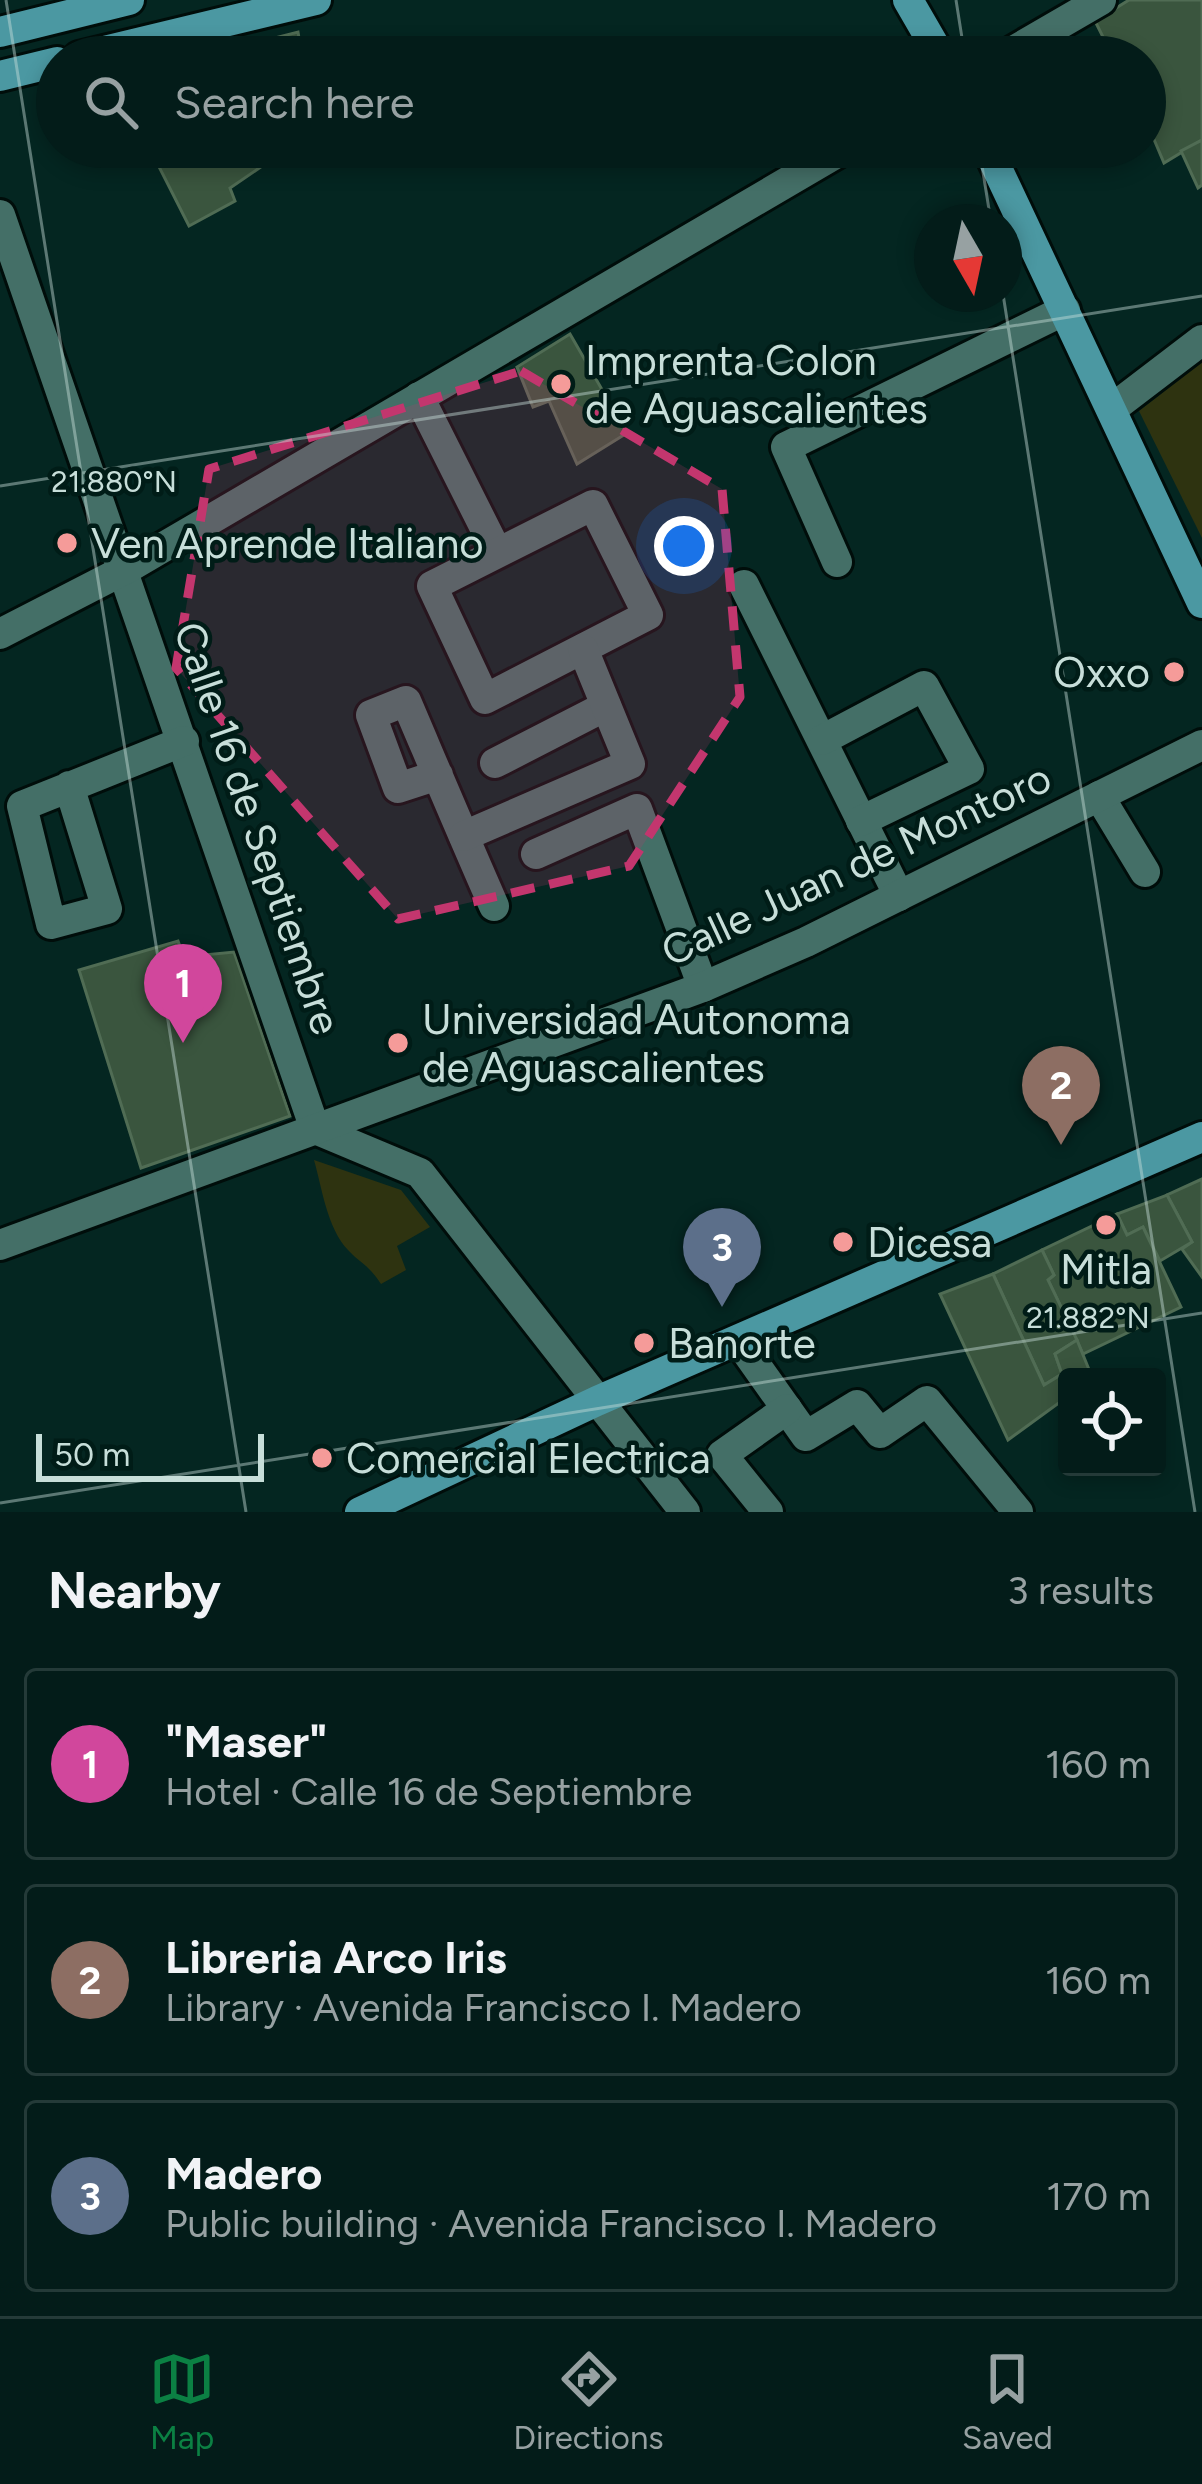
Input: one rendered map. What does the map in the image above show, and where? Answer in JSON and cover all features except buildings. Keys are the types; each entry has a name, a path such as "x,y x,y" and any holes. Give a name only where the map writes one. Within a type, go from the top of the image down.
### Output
{"main road":[{"path":"0,32 129,0"},
{"path":"166,36 316,0"},
{"path":"908,0 929,36"},
{"path":"0,76 36,67"},
{"path":"997,168 1202,603"},
{"path":"360,1512 597,1401 1202,1138"}],"street":[{"path":"1039,36 1101,0"},
{"path":"0,634 126,569 811,168"},
{"name":"Calle 16 de Septiembre","path":"0,215 126,569 315,1130"},
{"path":"837,562 786,447 1065,310"},
{"path":"1113,408 1202,340"},
{"path":"419,397 497,552"},
{"path":"593,505 649,615 484,699 432,586 497,552 593,505"},
{"path":"744,585 899,896"},
{"path":"464,836 630,764 583,649"},
{"path":"822,740 924,686 968,769 861,820"},
{"path":"495,763 606,706"},
{"path":"69,786 184,741"},
{"name":"Calle Juan de Montoro","path":"0,1245 703,987 899,896 1202,745"},
{"path":"438,775 494,906"},
{"path":"1099,796 1145,872"},
{"path":"536,854 637,809 703,987"},
{"path":"315,1130 420,1173 685,1512"},
{"path":"738,1340 806,1436 857,1405 880,1433 927,1401 1018,1512"},
{"path":"768,1512 722,1455 787,1409"}],"highlighted area":[{"path":"521,371 722,489 740,697 629,866 398,919 176,668 209,469"}],"green space":[{"path":"1202,362 1202,538 1139,411"},
{"path":"314,1160 401,1190 430,1227 397,1246 406,1270 381,1284 348,1250 330,1219"}],"place":[{"name":"Imprenta Colon de Aguascalientes","path":"561,384"},
{"name":"Ven Aprende Italiano","path":"67,543"},
{"name":"Oxxo","path":"1174,672"},
{"name":"\"Maser\"","path":"183,1043"},
{"name":"Universidad Autonoma de Aguascalientes","path":"398,1043"},
{"name":"Libreria Arco Iris","path":"1061,1145"},
{"name":"Mitla","path":"1106,1225"},
{"name":"Dicesa","path":"843,1242"},
{"name":"Madero","path":"722,1307"},
{"name":"Banorte","path":"644,1343"},
{"name":"Comercial Electrica","path":"322,1458"}]}
